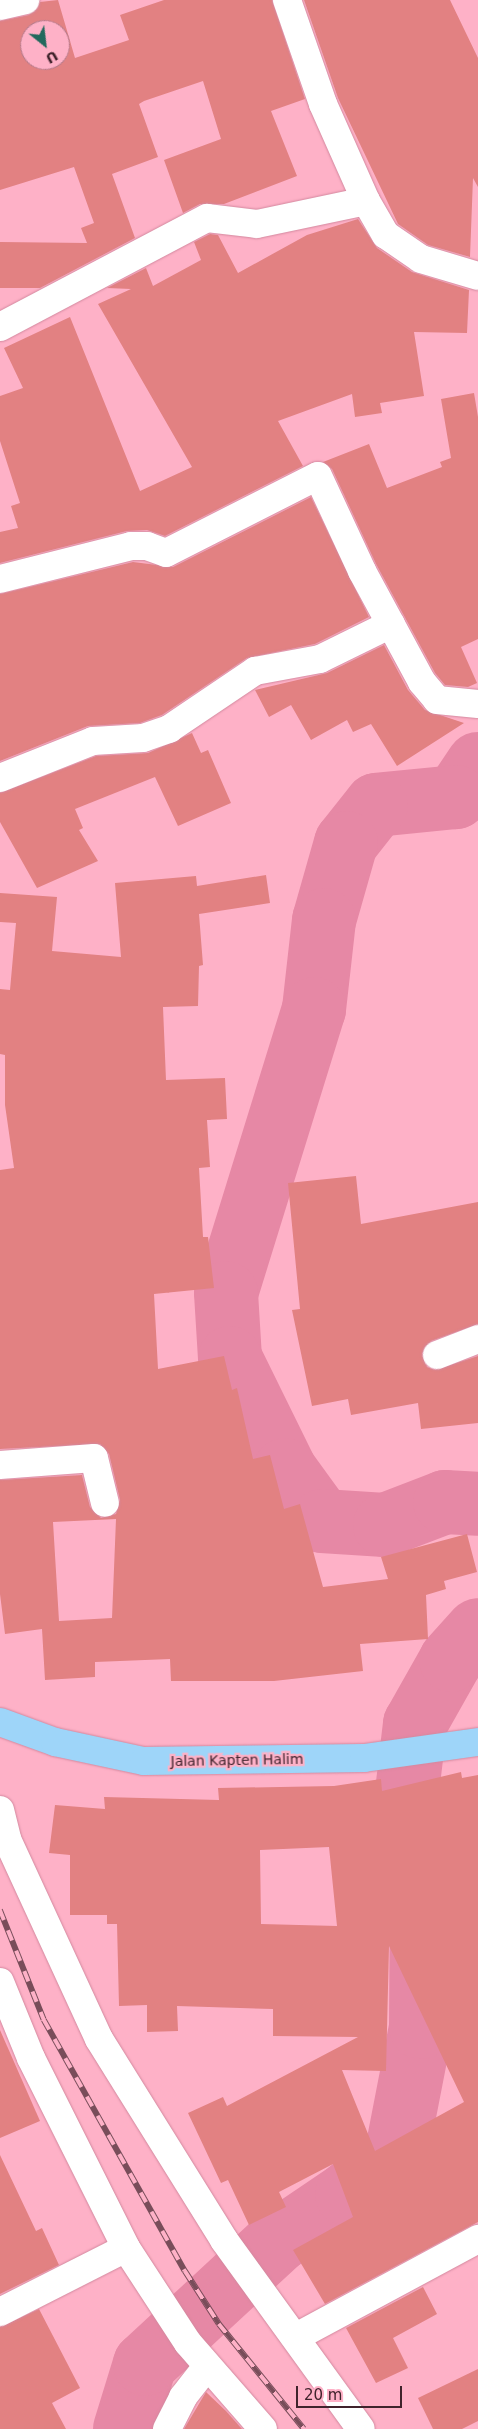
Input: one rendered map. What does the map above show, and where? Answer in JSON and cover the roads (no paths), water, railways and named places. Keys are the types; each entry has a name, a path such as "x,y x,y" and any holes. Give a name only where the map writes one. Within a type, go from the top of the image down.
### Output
{"main road":[{"name":"Jalan Kapten Halim","path":"0,1722 55,1742 144,1761 364,1758 465,1745"}],"street":[{"path":"0,6 25,0"},
{"path":"287,0 323,104 366,201 386,235 421,258 478,276"},
{"path":"0,327 207,218 251,225 366,201"},
{"path":"0,579 131,546 147,546 166,553 318,476 391,624 422,682 436,700 477,704"},
{"path":"0,778 93,741 143,738 169,729 255,671 320,659 391,624"},
{"path":"437,1355 478,1339"},
{"path":"0,1465 94,1458 104,1504"},
{"path":"0,1810 10,1848 99,2039 224,2240 361,2429"},
{"path":"0,1982 31,2058 126,2248 188,2343 263,2429"},
{"path":"296,2337 478,2238"},
{"path":"0,2312 126,2248"},
{"path":"167,2429 183,2397 207,2366"}],"waterway":[{"path":"478,764 456,797 376,805 346,843 324,920 314,1009 226,1293 230,1358 285,1470 322,1521 385,1525 445,1502 478,1504"},
{"path":"125,2429 145,2364 279,2240 347,2194 397,2151 421,2027 422,1886 403,1826 415,1724 451,1660 478,1630"}],"railway":[{"path":"0,1910 44,2020 185,2271 219,2324 304,2429"}]}
